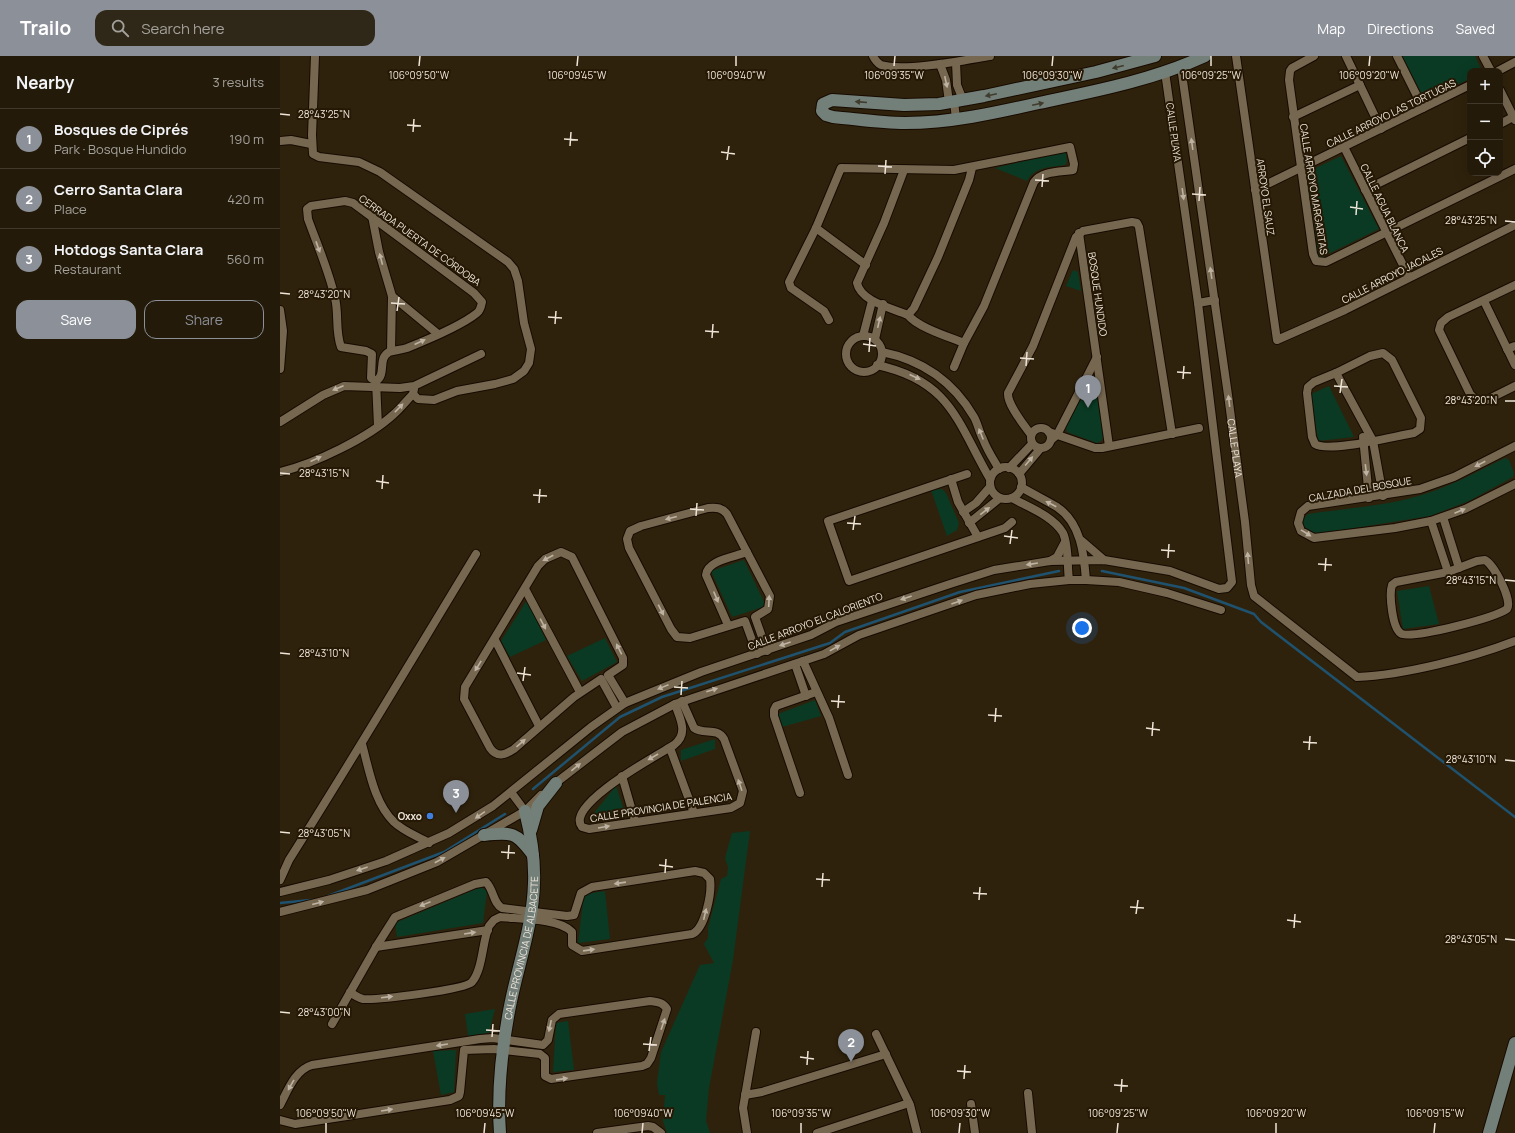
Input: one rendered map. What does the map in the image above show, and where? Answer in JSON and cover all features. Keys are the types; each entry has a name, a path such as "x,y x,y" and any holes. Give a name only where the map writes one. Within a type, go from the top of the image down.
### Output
{"street":[{"path":"315,56 311,144 314,154 319,157 359,162 380,172 502,257 516,273 524,323 531,349 529,363 524,371 513,379 457,391 434,400 418,399 414,390"},
{"path":"873,56 877,63 889,66 940,64 975,57 990,56"},
{"path":"925,65 927,56"},
{"path":"1155,56 1096,72 956,101 923,105 837,100 826,102 822,107 824,113 832,117 885,122 924,122 956,119 998,112 1101,90 1165,72 1180,62 1205,56"},
{"name":"CALLE PLAYA","path":"1162,56 1198,303 1216,465 1231,570 1232,582 1228,588"},
{"name":"ARROYO EL SAUZ","path":"1236,56 1277,340"},
{"name":"CALLE ARROYO MARGARITAS","path":"1314,56 1295,66 1290,71 1289,80 1313,254 1316,261 1326,262 1515,169"},
{"path":"1346,56 1381,129"},
{"path":"1397,56 1423,108"},
{"path":"1483,56 1489,68"},
{"path":"956,62 956,119"},
{"name":"CALLE PLAYA","path":"1180,62 1215,300 1245,522 1250,585 1254,596 1357,677 1444,662 1497,648 1515,641"},
{"path":"1503,68 1515,62"},
{"path":"940,64 956,101"},
{"path":"1294,117 1360,85"},
{"name":"CALLE ARROYO LAS TORTUGAS","path":"1255,190 1467,86"},
{"path":"1503,96 1514,119 1503,123"},
{"path":"923,105 924,122"},
{"path":"1365,190 1467,139"},
{"path":"280,141 296,140 311,144"},
{"path":"829,320 824,311 791,288 789,282 816,228 840,168 954,170 972,168 1068,146 1072,150 1074,164 1073,170 1045,174 1038,177 1034,182 984,306 964,343 954,367"},
{"name":"CALLE AGUA BLANCA","path":"1344,147 1409,277"},
{"path":"908,315 914,308 938,257 969,180 972,168"},
{"path":"904,170 884,223 857,283 862,294 872,301 908,315 911,319 922,325 964,343"},
{"name":"CERRADA PUERTA DE CÓRDOBA","path":"377,381 371,378 372,354 366,351 341,347 338,337 338,315 334,292 307,214 307,210 311,206 345,201 353,203 480,299 481,306 477,314 438,334 408,347 391,351"},
{"path":"372,216 379,252 392,296 391,351 383,358 377,381 378,426"},
{"path":"1040,448 1008,398 1008,394 1033,346 1079,233 1132,222 1137,223 1139,227 1172,434"},
{"name":"CALLE ARROYO JACALES","path":"1277,340 1345,310 1515,225"},
{"path":"816,228 866,264"},
{"name":"BOSQUE HUNDIDO","path":"1079,233 1110,446"},
{"path":"1515,285 1444,320 1439,326 1440,334 1470,394 1476,400 1487,400 1515,386"},
{"path":"392,296 438,334"},
{"path":"1198,303 1215,300"},
{"path":"863,336 872,301"},
{"path":"1484,301 1511,348 1515,365"},
{"path":"875,339 883,304"},
{"path":"280,310 283,331 280,369"},
{"path":"863,336 875,339 882,352 877,365 873,369 862,371 851,366 848,361 846,350 852,340 863,336"},
{"path":"882,352 908,359 927,368 943,379 962,398 975,418 982,438 999,469"},
{"path":"1379,353 1387,354 1392,360 1421,418 1422,427 1414,433 1373,441 1327,447 1318,445 1313,440 1307,390 1310,384 1379,353"},
{"path":"280,472 302,466 348,445 394,414 414,390 481,354"},
{"path":"1018,474 1040,448 1048,445 1097,357"},
{"path":"877,365 912,375 923,381 951,407 990,483 1000,498"},
{"path":"1336,373 1373,441 1383,496"},
{"path":"280,422 336,389 352,385 377,381 400,388 414,390"},
{"path":"1010,468 1033,436 1043,429 1052,436 1095,448 1199,428"},
{"path":"1365,428 1362,442 1369,498"},
{"name":"CALZADA DEL BOSQUE","path":"1514,449 1437,484 1383,496 1308,506 1299,516 1299,527 1304,533 1314,538 1395,528 1431,521 1465,509 1515,484"},
{"path":"963,512 976,503 990,483 995,472 999,469 1010,468 1018,474 1021,487 1058,508 1067,516 1080,538 1094,553 1104,560"},
{"path":"967,474 828,521 849,581 1005,528 1012,522"},
{"path":"951,479 963,512 978,537"},
{"path":"1012,498 1021,487"},
{"path":"970,523 1000,498 1012,498 1053,521 1063,533 1069,580"},
{"path":"708,508 720,508 727,514 770,596 768,609 755,617 690,638 677,637 671,629 629,548 628,535 630,531 641,526 708,508"},
{"path":"1057,526 1067,516"},
{"path":"1443,517 1459,568"},
{"path":"1431,521 1448,572"},
{"path":"1080,538 1086,580"},
{"path":"1050,561 1057,557 1062,550 1065,541"},
{"path":"561,552 569,554 572,557 623,658 623,665 580,692 508,753 496,754 490,748 464,699 465,687 525,589 545,559 561,552"},
{"path":"728,625 706,575 707,571 712,564 747,552"},
{"path":"280,880 289,860 362,744 381,709 476,554"},
{"name":"CALLE ARROYO EL CALORIENTO","path":"280,892 329,880 360,870 429,843 474,819 625,703 701,672 811,635 836,622 950,584 994,570 1050,561 1104,560 1170,571 1219,589 1228,588"},
{"path":"1477,561 1488,562 1508,596 1509,606 1507,609 1499,613 1450,627 1410,634 1401,633 1398,631 1394,623 1392,585 1399,580 1448,572 1477,561"},
{"path":"280,912 360,892 437,862 525,811 538,797 622,732 679,702 824,654 858,635 976,596 1030,584 1069,580 1086,580 1126,584 1167,593 1221,610"},
{"path":"525,589 580,692"},
{"path":"755,617 766,651"},
{"path":"744,621 757,654"},
{"path":"495,640 539,726"},
{"path":"799,662 829,718 848,775"},
{"path":"799,662 806,696"},
{"path":"605,677 625,703"},
{"path":"605,677 617,708"},
{"path":"800,793 774,716 774,710 776,706 816,692"},
{"name":"CALLE PROVINCIA DE PALENCIA","path":"679,702 694,728 702,732 713,731 722,734 743,791 742,800 736,806 694,813 589,829 580,825 581,812 622,776 670,748 680,739 683,731 679,702"},
{"path":"362,744 376,790 386,812 402,828 429,843"},
{"path":"670,748 694,813"},
{"path":"622,776 634,821"},
{"path":"530,831 538,806 556,783"},
{"path":"511,792 525,811"},
{"name":"CALLE PROVINCIA DE ALBACETE","path":"500,1133 500,1098 504,1045 510,1005 531,916 534,883 534,857 525,811"},
{"path":"484,835 509,834 521,839 534,857"},
{"path":"332,1024 350,992 376,947 395,917 475,884 486,882 492,888 499,906 531,916 554,923 569,928 572,932 572,945 582,951 692,934 700,930 703,924 710,889 710,880 704,873 695,871 592,887 582,891 579,896 574,915 567,916 531,916 497,918 488,930 476,975 469,985 454,989 374,999 360,998 350,992"},
{"path":"376,947 488,930"},
{"path":"280,1105 295,1078 305,1067 322,1063 493,1038 504,1045 543,1055 545,1058 545,1076 551,1079 642,1066 647,1064 651,1058 667,1009 665,1005 660,1002 650,1001 559,1014 552,1020 548,1040 543,1045 504,1045 464,1050"},
{"path":"748,1133 743,1113 756,1032"},
{"path":"876,1034 909,1103 917,1133"},
{"path":"280,1120 295,1124 450,1100 459,1096 460,1092 464,1050 461,1042"},
{"path":"1489,1133 1515,1043"},
{"path":"745,1095 762,1092 886,1054"},
{"path":"1028,1093 1032,1133"},
{"path":"816,1133 909,1103"},
{"path":"972,1104 975,1133"},
{"path":"597,1133 648,1126 654,1127 661,1133"}],"green space":[{"path":"1402,56 1475,56 1481,68 1467,68 1467,80 1424,99"},
{"path":"1063,152 1066,153 1067,162 1065,165 1038,170 1030,176 1027,181 995,168"},
{"path":"1341,156 1379,229 1318,259 1305,173"},
{"path":"1074,270 1078,272 1081,291 1066,286"},
{"path":"1091,385 1097,389 1104,436 1101,441 1097,443 1067,432 1066,427 1086,388"},
{"path":"1329,386 1354,437 1318,441 1311,394"},
{"path":"1505,458 1509,460 1514,473 1513,477 1469,501 1430,516 1317,534 1306,530 1301,521 1308,514 1384,504 1428,493 1458,481"},
{"path":"942,489 946,493 959,523 957,530 947,536 931,490"},
{"path":"744,560 766,606 732,617 711,571"},
{"path":"1429,586 1439,624 1403,629 1397,591"},
{"path":"527,600 546,640 510,657 501,641"},
{"path":"605,638 617,662 582,681 567,656"},
{"path":"815,700 821,716 782,727 778,714"},
{"path":"715,739 715,749 681,761 681,750"},
{"path":"616,786 626,816 589,819"},
{"path":"750,831 733,960 709,1088 706,1121 710,1133 667,1133 663,1121 665,1095 659,1095 657,1083 661,1052 700,965 714,963 704,944 708,938 708,928 721,879 727,876 728,867 725,858 732,833"},
{"path":"481,887 487,891 483,923 397,937 395,923"},
{"path":"605,891 610,939 578,943 584,894"},
{"path":"495,1009 489,1033 468,1036 465,1014"},
{"path":"568,1021 574,1070 553,1072 556,1023"},
{"path":"456,1050 454,1092 441,1095 433,1051"}],"waterway":[{"path":"533,789 620,717 662,697 830,643 845,632 960,592 1059,571"},
{"path":"1102,571 1184,588 1254,614 1261,622 1515,817"},
{"path":"328,896 444,852 505,814"},
{"path":"280,903 311,900"}],"place":[{"name":"Bosques de Ciprés","path":"1088,408"},
{"name":"Hotdogs Santa Clara","path":"456,813"},
{"name":"Oxxo","path":"430,816"},
{"name":"Cerro Santa Clara","path":"851,1062"}]}
